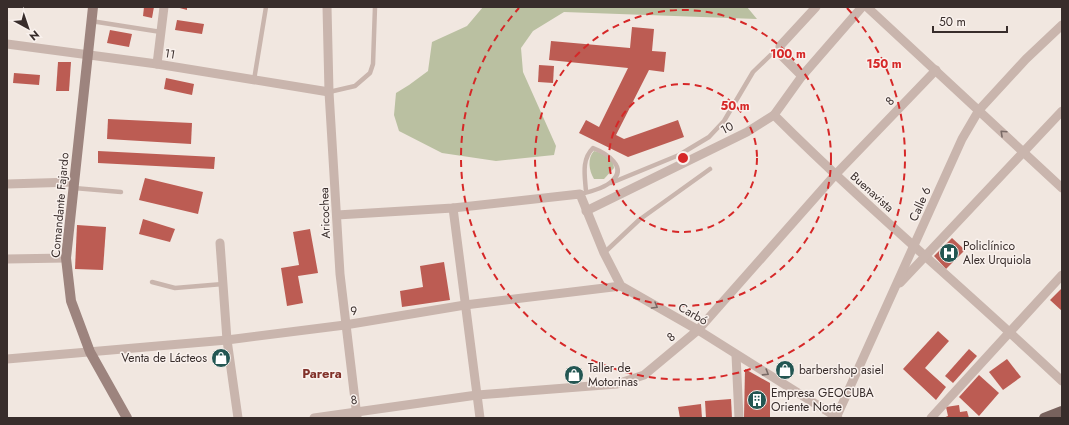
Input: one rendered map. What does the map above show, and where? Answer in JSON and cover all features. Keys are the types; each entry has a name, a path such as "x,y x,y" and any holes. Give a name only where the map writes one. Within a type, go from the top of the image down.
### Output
{"main road":[{"path":"1044,418 1062,411"}],"street":[{"name":"Comandante Fajardo","path":"93,7 66,258 71,300 90,352 127,418"},
{"path":"157,64 164,7"},
{"name":"Aricochea","path":"327,7 329,92 340,274 357,415"},
{"path":"802,76 781,55 780,46 816,7"},
{"name":"10","path":"586,211 713,149 774,115 802,76 862,7"},
{"path":"867,7 1062,188"},
{"name":"Calle 6","path":"837,418 962,139 979,110 1026,59 1062,25"},
{"name":"11","path":"7,44 157,64 329,92"},
{"name":"8","path":"314,418 357,415 477,395 617,384 644,375 698,330 835,175 936,70"},
{"path":"894,290 1062,111"},
{"name":"Buenavista","path":"774,115 835,175 924,257 1009,331 1062,381"},
{"path":"7,184 74,185"},
{"path":"337,215 453,208 583,193 586,211 604,253 621,286"},
{"path":"453,208 464,305 480,418"},
{"path":"220,243 227,340 238,418"},
{"path":"7,259 66,258"},
{"path":"931,418 1009,331 1062,275"},
{"name":"Carbó","path":"621,286 698,330 837,418"},
{"name":"9","path":"7,359 227,340 345,325 464,305 621,286"},
{"path":"736,355 739,418"}],"lane":[{"path":"254,80 266,7"},
{"path":"329,92 355,86 370,73 373,64 375,7"},
{"path":"91,21 161,32"},
{"path":"611,182 617,176 617,168 614,160 603,152 593,148 584,161 583,193 611,182 679,155 709,137 724,121 752,72 780,46"},
{"path":"604,253 639,220 710,169"},
{"path":"74,185 121,192"},
{"path":"152,282 175,288 223,284"}],"green space":[{"path":"483,7 747,7 757,19 564,12 533,31 521,48 523,72 556,146 554,155 496,161 442,153 399,131 394,115 396,93 428,71 432,42 467,26"},
{"path":"594,151 602,153 613,162 614,168 604,179 594,179 591,172 590,157"}],"building":[{"path":"144,7 154,7 152,18 143,16"},
{"path":"176,7 187,7 187,10"},
{"path":"177,20 204,24 202,34 175,30"},
{"path":"632,27 654,29 652,51 666,52 664,72 649,70 616,135 624,139 678,120 684,137 628,157 579,133 586,120 599,127 628,68 549,60 551,41 630,48"},
{"path":"110,30 132,34 129,47 107,43"},
{"path":"58,62 71,62 69,91 56,91"},
{"path":"539,65 554,66 553,83 538,82"},
{"path":"14,73 40,75 39,85 13,83"},
{"path":"166,78 194,84 192,95 164,89"},
{"path":"108,119 192,123 191,144 107,139"},
{"path":"98,151 215,157 214,169 98,163"},
{"path":"145,178 203,192 198,214 139,200"},
{"path":"143,219 175,229 170,242 139,234"},
{"path":"77,225 106,227 103,270 75,269"},
{"path":"310,229 318,273 298,276 303,303 287,306 281,268 299,265 293,232"},
{"name":"Policlínico Alex Urquiola","path":"952,238 965,250 946,269 934,256"},
{"path":"444,262 450,300 402,307 400,291 423,287 420,266"},
{"path":"1062,288 1061,296 1062,311 1050,300"},
{"path":"938,331 949,341 925,368 946,387 936,400 903,369"},
{"path":"969,349 977,356 953,383 945,376"},
{"path":"1007,359 1021,377 1003,390 989,372"},
{"name":"Empresa GEOCUBA Oriente Norte","path":"745,369 770,383 770,418 744,418"},
{"path":"979,375 999,393 979,416 959,397"},
{"path":"731,399 732,418 706,418 705,401"},
{"path":"701,404 702,418 680,418 678,407"},
{"path":"959,405 960,412 967,411 969,418 943,418 948,416 946,407"}],"place":[{"name":"Policlínico Alex Urquiola","path":"949,253"},
{"name":"Venta de Lácteos","path":"221,358"},
{"name":"barbershop asiel","path":"785,370"},
{"name":"Taller de Motorinas","path":"574,375"},
{"name":"Empresa GEOCUBA Oriente Norte","path":"757,400"}],"district":[{"name":"Parera","path":"322,373"}]}
